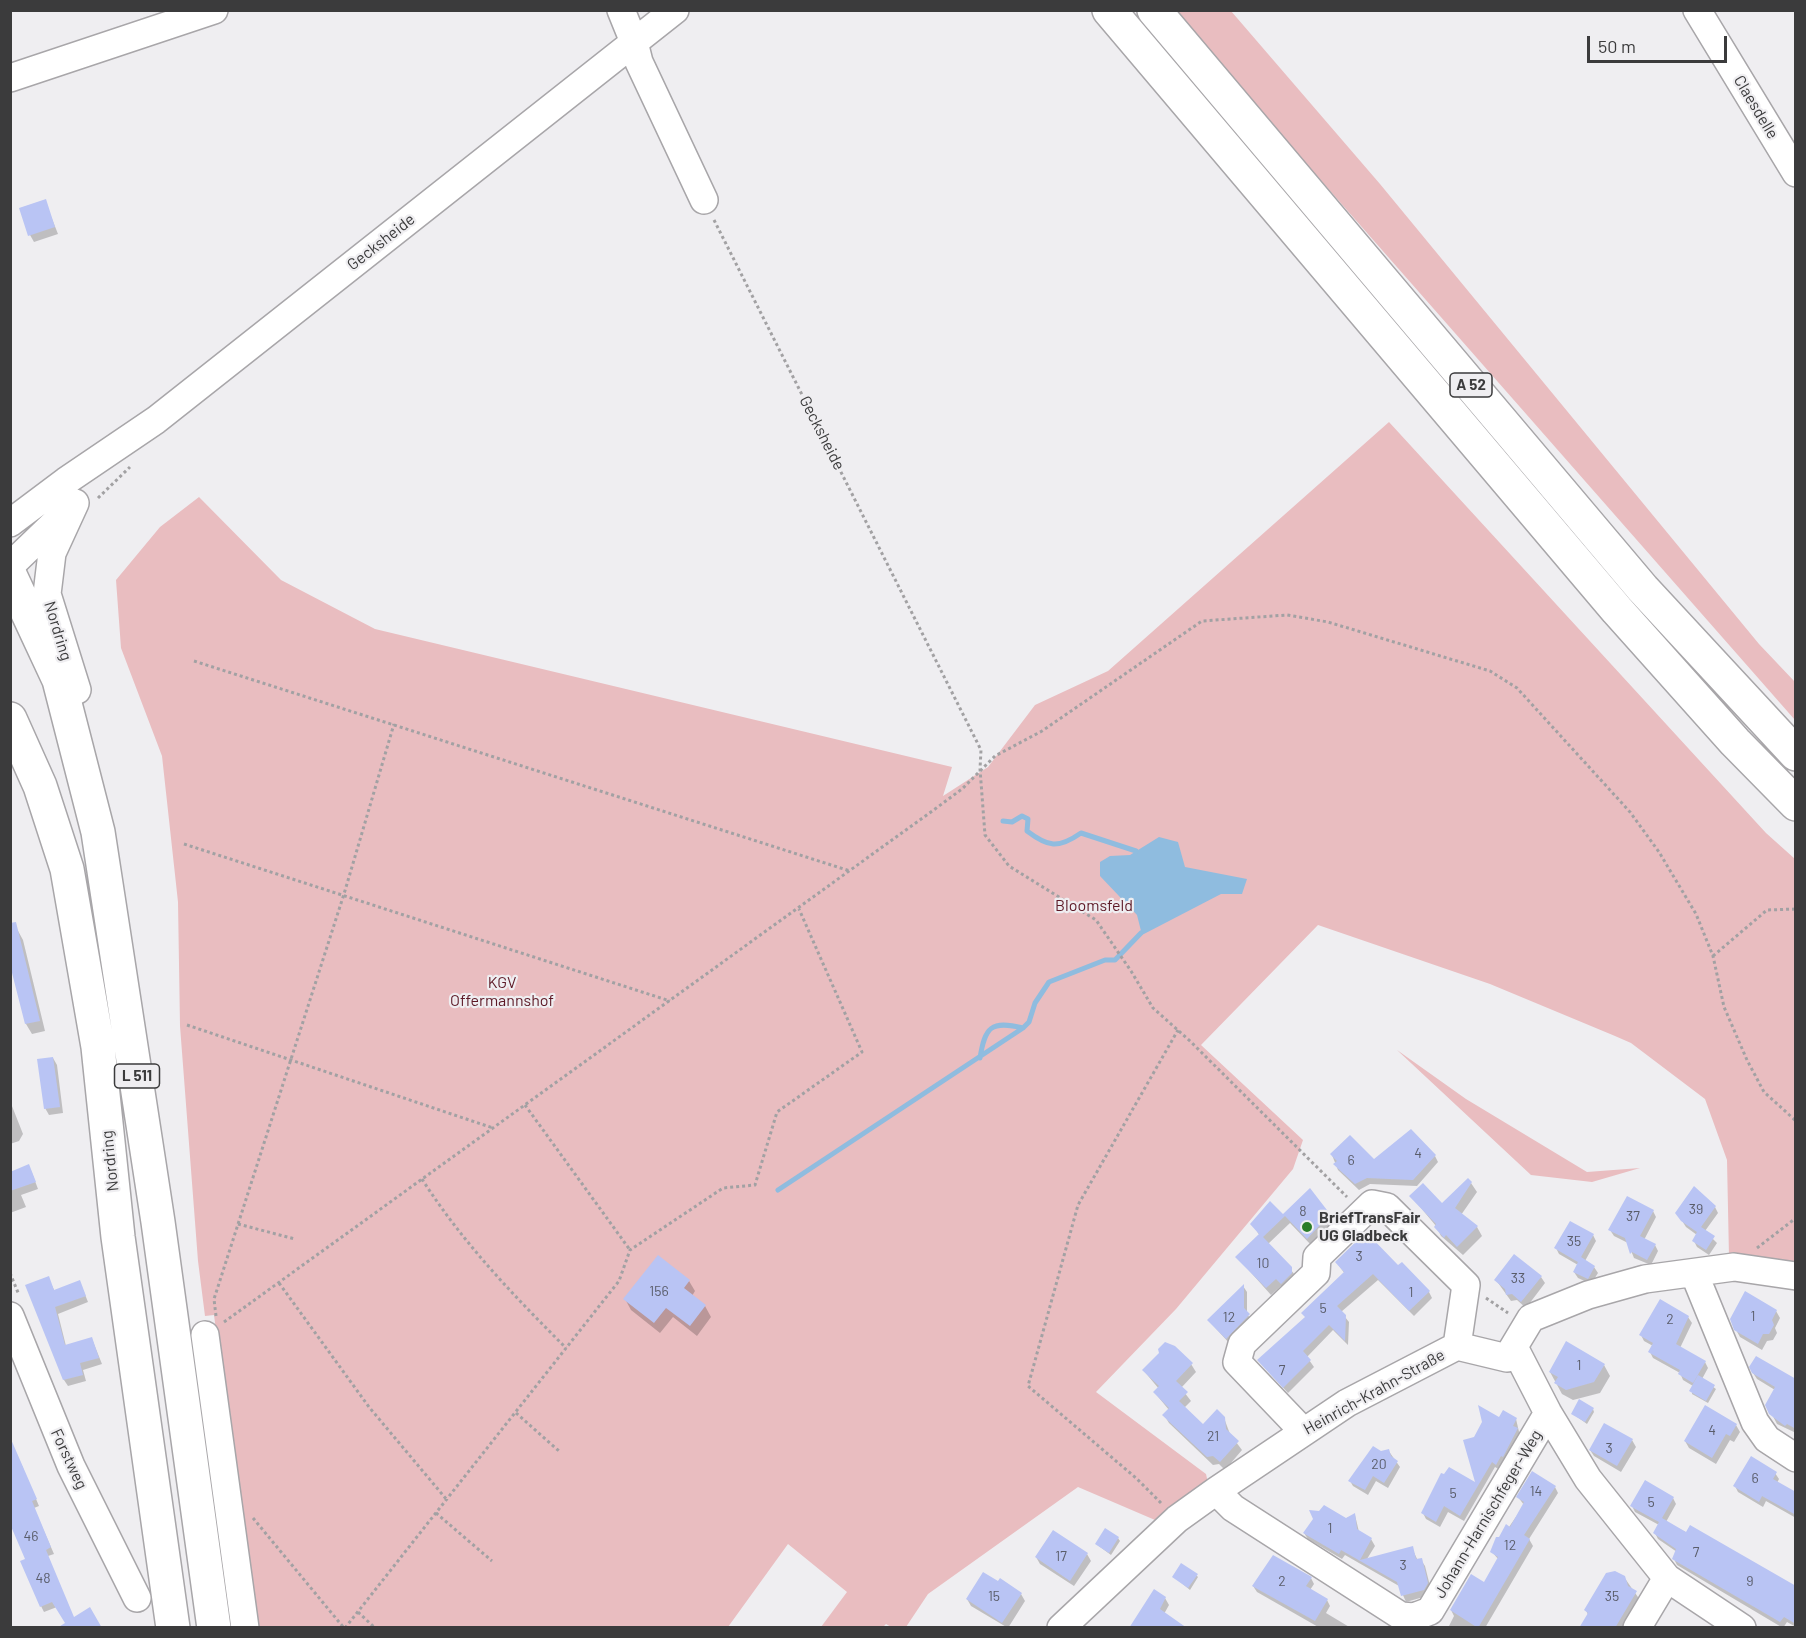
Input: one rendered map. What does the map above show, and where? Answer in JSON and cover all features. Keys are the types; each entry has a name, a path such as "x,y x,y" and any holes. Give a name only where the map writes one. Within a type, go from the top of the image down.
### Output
{"main road":[{"name":"A 52","path":"1109,10 1617,610 1735,742 1796,804"},
{"name":"A 52","path":"1154,10 1643,589 1796,754"},
{"name":"Nordring","path":"10,575 59,680 82,762 98,832 119,953 214,1628"},
{"name":"Nordring","path":"10,719 40,786 67,869 98,1047 118,1237 172,1620"},
{"path":"1735,742 1796,825"}],"street":[{"path":"10,78 214,10"},
{"path":"621,10 634,42 639,62 704,200"},
{"name":"Gecksheide","path":"10,523 66,481 156,420 675,10"},
{"name":"Claesdelle","path":"1697,10 1796,173"},
{"name":"Gecksheide","path":"10,566 156,420"},
{"name":"Nordring","path":"75,502 52,553 46,594 80,699 82,762"},
{"path":"1303,1431 1238,1362 1242,1344 1316,1273 1317,1257 1372,1204 1387,1207 1466,1285 1456,1346"},
{"name":"Heinrich-Krahn-Straße","path":"1075,1623 1178,1519 1216,1491 1347,1403 1456,1346 1507,1358 1531,1318 1588,1295 1645,1279 1734,1267 1796,1276"},
{"path":"1694,1273 1755,1422 1767,1439 1796,1458"},
{"name":"Forstweg","path":"10,1316 70,1466 137,1598"},
{"path":"211,1331 245,1628"},
{"path":"1520,1336 1548,1413 1608,1506 1667,1578 1742,1628"},
{"name":"Johann-Harnischfeger-Weg","path":"1216,1491 1233,1508 1401,1616 1422,1616 1430,1611 1548,1413"},
{"path":"1637,1628 1667,1578"}],"path":[{"name":"Gecksheide","path":"704,200 981,750 980,769 986,836 1009,866 1096,920 1153,1008 1363,1213"},
{"path":"211,1331 935,809 962,789 995,756 1042,731 1202,621 1287,615 1328,622 1490,670 1517,688 1636,820 1659,852 1696,914 1713,956 1724,1007 1747,1060 1764,1092 1796,1121"},
{"path":"194,661 850,871"},
{"path":"211,1331 214,1299 344,894 394,724"},
{"path":"184,844 670,1000"},
{"path":"250,1514 344,1628 620,1281 630,1250 723,1188 755,1185 777,1112 862,1052 798,908"},
{"path":"1713,956 1767,910 1796,909"},
{"path":"187,1025 493,1128"},
{"path":"1178,1030 1078,1205 1028,1386 1136,1478 1178,1519"},
{"path":"525,1105 630,1250"},
{"path":"422,1179 442,1210 506,1286 567,1348"},
{"path":"1734,1267 1796,1218"},
{"path":"238,1224 295,1239"},
{"path":"278,1283 369,1407 447,1500"},
{"path":"1466,1285 1520,1336"},
{"path":"516,1413 559,1451"},
{"path":"436,1513 492,1561"},
{"path":"358,1612 375,1628"}],"green space":[{"path":"1172,11 1231,11 1380,184 1759,644 1795,682 1795,720"},
{"path":"1389,422 1766,833 1795,859 1795,1266 1729,1257 1727,1160 1705,1099 1631,1043 1490,984 1318,925 1201,1045 1303,1140 1293,1169 1176,1309 1096,1392 1206,1474 1208,1483 1155,1520 1078,1487 928,1594 906,1627 891,1627 886,1624 883,1627 821,1627 847,1592 788,1544 728,1627 254,1627 214,1315 205,1316 198,1261 180,1026 178,902 162,756 121,648 116,580 160,527 199,497 281,580 375,629 952,767 943,796 988,767 1035,705 1108,671"},
{"path":"1397,1050 1466,1099 1587,1172 1640,1168 1592,1182 1531,1175"}],"water":[{"path":"1159,837 1178,842 1185,867 1247,879 1242,894 1221,894 1142,935 1137,915 1100,876 1100,862 1110,856 1130,855"}],"building":[{"path":"46,199 55,227 28,236 19,208"},
{"path":"16,922 40,1021 25,1024 10,965 10,923"},
{"path":"53,1057 60,1107 44,1109 37,1059"},
{"path":"1411,1129 1436,1155 1413,1180 1367,1178 1355,1184 1333,1164 1337,1161 1330,1154 1350,1135 1374,1159"},
{"path":"29,1164 36,1182 10,1191 10,1172"},
{"path":"1468,1178 1472,1182 1455,1208 1478,1226 1457,1247 1446,1235 1444,1238 1434,1227 1436,1224 1409,1196 1423,1183 1442,1203"},
{"path":"1694,1186 1716,1206 1701,1227 1715,1236 1706,1250 1692,1241 1697,1232 1681,1221 1675,1213"},
{"path":"1310,1188 1330,1214 1307,1239 1285,1216 1263,1237 1292,1267 1292,1273 1281,1284 1276,1279 1266,1288 1235,1257 1259,1234 1250,1224 1270,1201 1283,1214"},
{"path":"1627,1196 1654,1210 1640,1236 1656,1244 1647,1260 1632,1252 1630,1254 1625,1238 1608,1230"},
{"path":"1570,1221 1594,1234 1581,1257 1595,1266 1588,1279 1573,1272 1578,1262 1554,1248"},
{"path":"1366,1232 1398,1265 1402,1262 1430,1291 1409,1311 1373,1274 1337,1306 1346,1315 1345,1341 1329,1325 1303,1351 1311,1360 1283,1388 1257,1360 1305,1317 1301,1313 1344,1272 1335,1262"},
{"path":"1514,1254 1542,1276 1521,1302 1512,1294 1506,1295 1505,1289 1494,1280"},
{"path":"658,1255 690,1280 684,1288 706,1305 690,1326 666,1308 654,1323 623,1299"},
{"path":"49,1276 54,1290 80,1280 86,1296 55,1307 65,1345 92,1337 99,1358 80,1363 83,1375 63,1380 25,1285"},
{"path":"1244,1284 1244,1308 1250,1314 1226,1339 1207,1320"},
{"path":"1745,1291 1777,1310 1772,1320 1774,1325 1769,1334 1763,1334 1758,1344 1734,1330 1730,1319"},
{"path":"1660,1299 1689,1316 1676,1344 1706,1361 1693,1383 1678,1374 1680,1370 1648,1352 1653,1343 1639,1335"},
{"path":"1566,1341 1605,1364 1594,1382 1566,1390 1554,1383 1558,1377 1549,1372"},
{"path":"1165,1342 1175,1346 1193,1363 1176,1381 1188,1392 1179,1401 1203,1424 1217,1409 1225,1417 1226,1429 1239,1441 1220,1462 1213,1456 1207,1457 1162,1415 1169,1408 1153,1392 1159,1386 1142,1370 1159,1353 1158,1349"},
{"path":"1756,1356 1796,1379 1796,1429 1787,1424 1785,1426 1769,1414 1765,1405 1775,1387 1752,1373 1749,1367"},
{"path":"1698,1375 1715,1385 1706,1401 1689,1391"},
{"path":"1579,1399 1594,1408 1585,1422 1571,1414"},
{"path":"1478,1405 1499,1417 1503,1410 1517,1418 1513,1426 1518,1428 1503,1457 1501,1456 1496,1465 1492,1462 1460,1516 1444,1506 1436,1522 1421,1513 1441,1473 1444,1474 1449,1467 1475,1482 1463,1440 1474,1437 1482,1422"},
{"path":"1705,1405 1737,1424 1730,1436 1726,1434 1712,1458 1684,1441"},
{"path":"1604,1423 1633,1439 1617,1466 1589,1450"},
{"path":"10,1437 37,1499 32,1501 51,1547 46,1550 74,1617 90,1607 102,1628 57,1628 65,1623 52,1602 40,1607 20,1561 25,1559 10,1524"},
{"path":"1373,1446 1381,1451 1389,1449 1391,1456 1398,1461 1384,1483 1373,1476 1365,1490 1348,1481"},
{"path":"1751,1456 1777,1472 1773,1479 1796,1492 1796,1515 1762,1496 1759,1502 1733,1486"},
{"path":"1532,1471 1556,1486 1524,1535 1530,1539 1478,1628 1450,1610 1471,1574 1484,1582 1498,1557 1490,1552 1496,1537 1499,1537 1506,1524 1510,1527 1524,1502 1516,1497"},
{"path":"1645,1480 1674,1497 1662,1518 1686,1532 1690,1525 1796,1586 1796,1624 1784,1617 1780,1622 1672,1559 1676,1549 1653,1533 1659,1522 1630,1506"},
{"path":"1324,1505 1346,1518 1355,1513 1357,1529 1372,1538 1360,1560 1413,1546 1416,1559 1422,1558 1428,1583 1424,1590 1401,1596 1397,1582 1341,1550 1339,1554 1303,1533 1313,1519 1309,1510 1319,1511"},
{"path":"1105,1528 1119,1537 1109,1553 1095,1544"},
{"path":"1053,1530 1088,1553 1070,1581 1035,1557"},
{"path":"1273,1555 1312,1577 1306,1586 1328,1599 1315,1621 1252,1586"},
{"path":"1181,1563 1198,1574 1188,1588 1172,1577"},
{"path":"1615,1571 1625,1576 1628,1586 1637,1591 1615,1628 1579,1628 1588,1613 1584,1610 1606,1573"},
{"path":"983,1572 998,1581 1000,1578 1022,1593 1002,1623 966,1599"},
{"path":"1154,1589 1166,1597 1160,1609 1187,1628 1129,1628"}],"waterway":[{"path":"1003,821 1012,822 1022,816 1028,819 1027,831 1047,843 1066,842 1081,833 1136,851"},
{"path":"778,1190 1023,1028 1029,1022 1035,1003 1049,982 1105,960 1115,960 1141,933"},
{"path":"980,1058 984,1039 991,1028 1003,1025 1023,1028"}],"place":[{"name":"BriefTransFair UG Gladbeck","path":"1307,1227"}],"park label":[{"name":"Bloomsfeld","path":"1094,906"},
{"name":"KGV Offermannshof","path":"502,992"}]}
